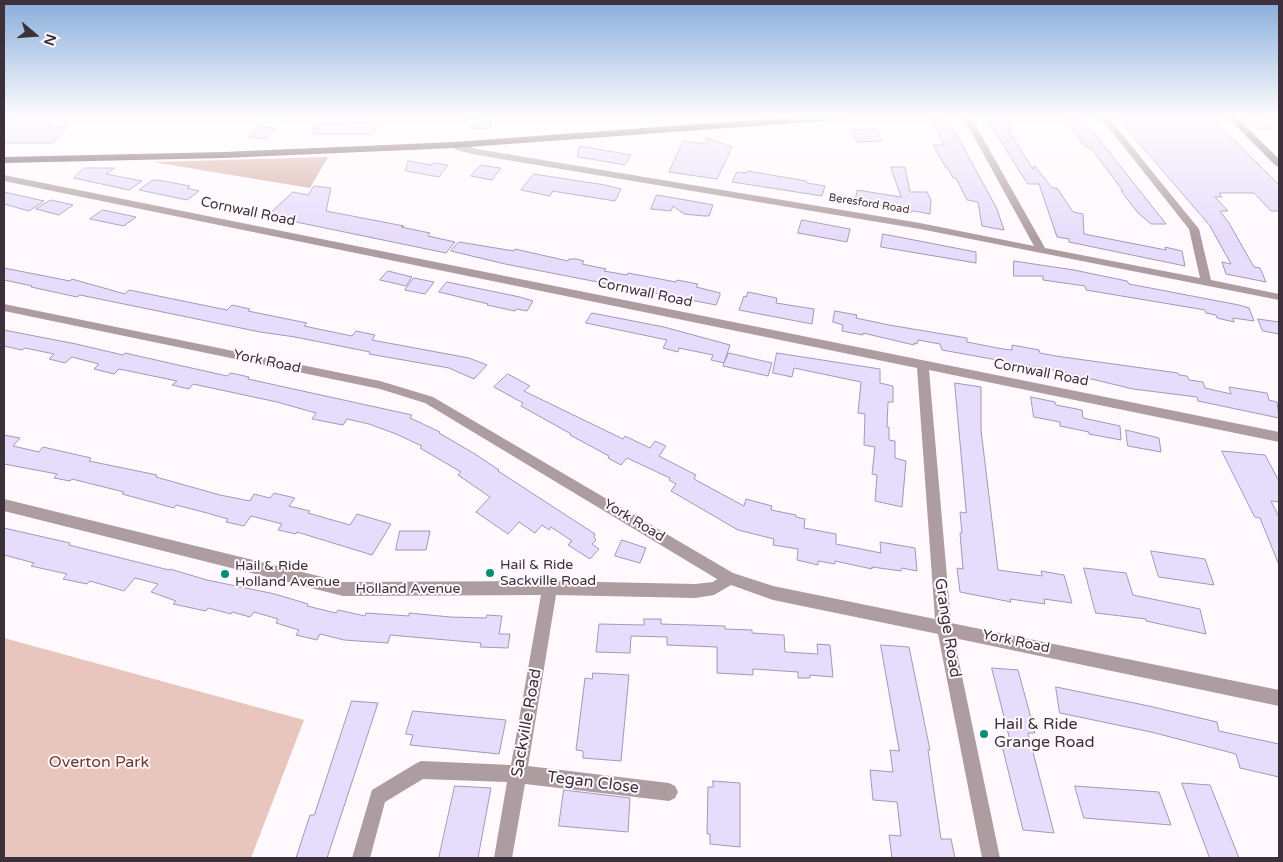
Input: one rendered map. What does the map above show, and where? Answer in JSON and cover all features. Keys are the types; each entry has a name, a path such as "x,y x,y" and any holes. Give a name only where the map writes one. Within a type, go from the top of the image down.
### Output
{"highway":[{"path":"4,160 125,157"}],"street":[{"name":"Beresford Road","path":"508,157 920,226 1279,296"},
{"path":"990,157 1041,249"},
{"path":"1136,157 1194,229 1206,282"},
{"name":"Cornwall Road","path":"4,178 1279,437"},
{"name":"York Road","path":"4,306 380,385 429,400 729,578 773,593 1279,698"},
{"name":"Grange Road","path":"922,365 941,612 990,858"},
{"name":"Holland Avenue","path":"4,505 343,589 550,588 695,591 715,588 729,578"},
{"name":"Sackville Road","path":"503,858 550,588"},
{"name":"Tegan Close","path":"361,858 378,796 421,770 518,774 669,792"}],"green space":[{"name":"Overton Park","path":"4,638 304,720 251,858 4,858"}],"shaded area":[{"path":"320,157 328,157 310,188 153,162"}],"building":[{"path":"579,157 630,157 625,165"},
{"path":"676,157 727,157 717,179 669,172"},
{"path":"940,157 969,157 997,209 1004,230 982,226 978,202 967,200 956,178 953,178 948,168 946,168"},
{"path":"1011,157 1026,157 1034,170 1033,167 1035,166 1052,188 1057,188 1073,212 1083,214 1084,234 1166,250 1165,247 1182,251 1185,266 1069,242 1069,239 1057,237 1039,184 1028,184"},
{"path":"1098,157 1113,157 1166,224 1151,224 1138,213 1121,191 1123,191"},
{"path":"1151,157 1251,157 1279,185 1279,211 1271,211 1254,193 1219,193 1222,197 1215,197 1228,211 1220,211 1254,267 1260,268 1266,282 1226,274 1222,262 1231,264 1210,226"},
{"path":"408,161 432,165 434,163 448,165 439,177 406,171"},
{"path":"481,165 501,168 492,180 471,176"},
{"path":"891,167 905,167 910,192 927,192 931,200 930,214 914,211 908,213 906,210 855,201 857,190 901,197"},
{"path":"84,168 115,168 106,174 142,181 129,190 74,178"},
{"path":"748,171 825,186 822,196 732,182 737,172 746,173"},
{"path":"534,174 621,189 615,201 553,191 550,196 521,190"},
{"path":"158,180 190,186 187,188 199,191 187,200 139,190 151,181"},
{"path":"314,186 331,188 326,211 404,226 401,227 430,233 428,236 455,242 446,253 267,216 293,192 308,195"},
{"path":"4,192 44,201 29,211 4,204"},
{"path":"657,195 713,205 709,216 684,214 673,206 671,211 651,209"},
{"path":"51,200 73,205 59,215 36,209"},
{"path":"103,210 136,217 124,226 90,219"},
{"path":"802,220 850,229 847,242 798,233"},
{"path":"883,234 976,252 976,263 881,247"},
{"path":"459,242 514,251 515,249 568,261 569,259 576,259 584,261 582,264 606,269 604,271 698,284 696,287 720,293 720,295 716,305 505,264 451,251"},
{"path":"1014,261 1074,270 1127,281 1129,284 1239,305 1249,308 1254,321 1233,318 1234,322 1217,318 1216,315 1206,313 1205,310 1086,290 1085,286 1043,280 1043,276 1014,276"},
{"path":"4,268 70,281 72,279 125,294 129,290 227,310 232,305 250,309 248,311 307,323 304,326 352,336 356,331 375,335 372,340 469,358 487,365 474,379 449,368 31,287 4,280"},
{"path":"388,271 412,277 406,286 380,280"},
{"path":"414,278 434,282 425,294 405,290"},
{"path":"447,282 533,301 527,311 517,309 515,311 487,305 439,292"},
{"path":"748,292 777,298 776,303 814,309 812,324 739,310 744,296 746,297"},
{"path":"835,311 857,315 856,318 889,325 967,338 967,342 1003,349 1012,350 1012,345 1039,350 1040,353 1056,356 1178,373 1179,375 1187,376 1189,380 1203,382 1205,388 1231,394 1229,387 1267,393 1269,400 1277,402 1279,418 1198,401 1197,397 1133,389 1058,371 942,350 940,344 918,340 917,344 914,343 914,345 863,333 863,335 842,331 843,325 833,322"},
{"path":"592,313 664,327 730,345 724,363 711,360 713,355 679,348 678,352 663,348 667,340 586,323"},
{"path":"1258,319 1279,322 1279,334 1263,331"},
{"path":"4,330 123,355 125,353 227,376 231,373 249,377 248,379 412,415 410,418 440,432 595,534 596,540 592,544 599,549 590,559 568,545 572,541 551,527 549,530 542,525 535,533 519,522 508,534 476,512 490,497 458,475 461,472 420,448 422,446 369,424 347,419 343,425 312,419 316,413 277,402 193,384 189,389 172,385 177,381 119,369 114,374 94,369 99,364 72,357 65,363 49,359 54,354 4,346"},
{"path":"729,353 772,363 768,376 723,366"},
{"path":"777,353 880,369 880,383 893,386 893,402 888,402 887,427 889,427 889,440 895,441 895,458 906,461 902,507 875,501 877,475 872,474 875,447 864,445 865,414 858,413 861,382 794,368 792,377 773,373"},
{"path":"508,374 530,386 524,391 623,439 625,436 650,448 655,441 666,446 659,456 696,475 694,479 744,506 746,499 772,506 771,510 796,515 796,517 805,519 804,528 836,534 836,544 881,553 880,542 915,548 917,571 902,568 901,571 872,567 872,569 835,561 835,564 818,561 818,565 797,560 798,549 773,545 774,539 738,530 671,491 676,484 669,480 670,478 627,458 621,465 608,458 609,456 521,406 523,403 494,387"},
{"path":"955,383 981,387 981,430 998,570 1042,576 1041,571 1064,575 1072,603 1044,599 1045,604 1010,599 1011,602 960,592 957,568 963,569 960,512 966,513"},
{"path":"1031,397 1055,402 1056,405 1082,410 1083,418 1120,426 1121,440 1089,434 1089,432 1060,426 1060,422 1034,417"},
{"path":"1126,430 1159,438 1161,452 1128,446"},
{"path":"4,435 20,438 13,446 39,452 43,447 91,458 89,461 157,475 156,477 220,495 250,501 254,494 270,498 274,493 295,498 289,506 350,525 357,514 391,524 372,555 297,532 296,534 278,530 282,524 251,516 244,526 226,522 228,519 207,513 176,505 174,508 122,494 124,492 72,479 70,481 54,478 57,474 4,464"},
{"path":"1222,451 1265,455 1279,481 1279,502 1271,501 1279,517 1279,565 1260,518 1255,517"},
{"path":"4,528 70,543 69,545 170,569 207,580 275,594 308,604 307,606 336,613 338,610 365,616 366,613 409,616 409,613 450,617 486,618 487,615 502,616 499,634 510,634 508,648 480,647 481,643 390,635 388,643 344,640 320,634 317,640 296,635 299,630 276,623 278,619 254,612 250,617 232,612 231,614 208,608 206,611 173,604 176,601 151,592 158,584 135,578 124,591 90,581 87,584 63,579 67,574 31,566 34,563 4,555"},
{"path":"400,531 430,531 426,550 396,550"},
{"path":"622,540 646,548 640,563 615,556"},
{"path":"1151,551 1205,559 1214,585 1159,577"},
{"path":"1084,568 1126,573 1133,595 1200,609 1206,634 1146,621 1146,619 1096,613"},
{"path":"644,619 661,619 661,624 725,626 725,629 752,630 752,633 784,635 785,652 818,654 817,644 830,645 833,677 810,675 810,678 798,678 798,672 753,669 753,675 717,673 717,647 667,645 667,637 631,636 630,653 596,652 599,624 644,625"},
{"path":"881,645 909,647 930,750 928,750 941,839 951,839 955,858 892,858 889,835 901,836 897,802 873,800 870,770 893,772 890,750 899,751"},
{"path":"992,668 1018,670 1035,733 1028,733 1054,833 1023,830 1001,742 1010,742"},
{"path":"593,673 629,675 621,761 583,758 583,751 576,750 585,678 592,679"},
{"path":"1056,687 1217,722 1219,731 1279,744 1279,777 1240,768 1236,754 1151,732 1060,713"},
{"path":"352,701 378,703 327,858 296,858 310,815 314,815"},
{"path":"413,711 506,720 499,754 410,745 413,735 406,734"},
{"path":"713,781 740,783 740,847 710,844 710,834 707,834 708,787 713,787"},
{"path":"1182,783 1210,785 1239,858 1210,858"},
{"path":"455,786 491,788 478,858 439,858"},
{"path":"1075,786 1159,792 1171,825 1084,818"},
{"path":"564,790 630,798 628,832 559,826"}],"place":[{"name":"Hail & Ride Sackville Road","path":"490,573"},
{"name":"Hail & Ride Holland Avenue","path":"225,574"},
{"name":"Hail & Ride Grange Road","path":"984,734"}]}
